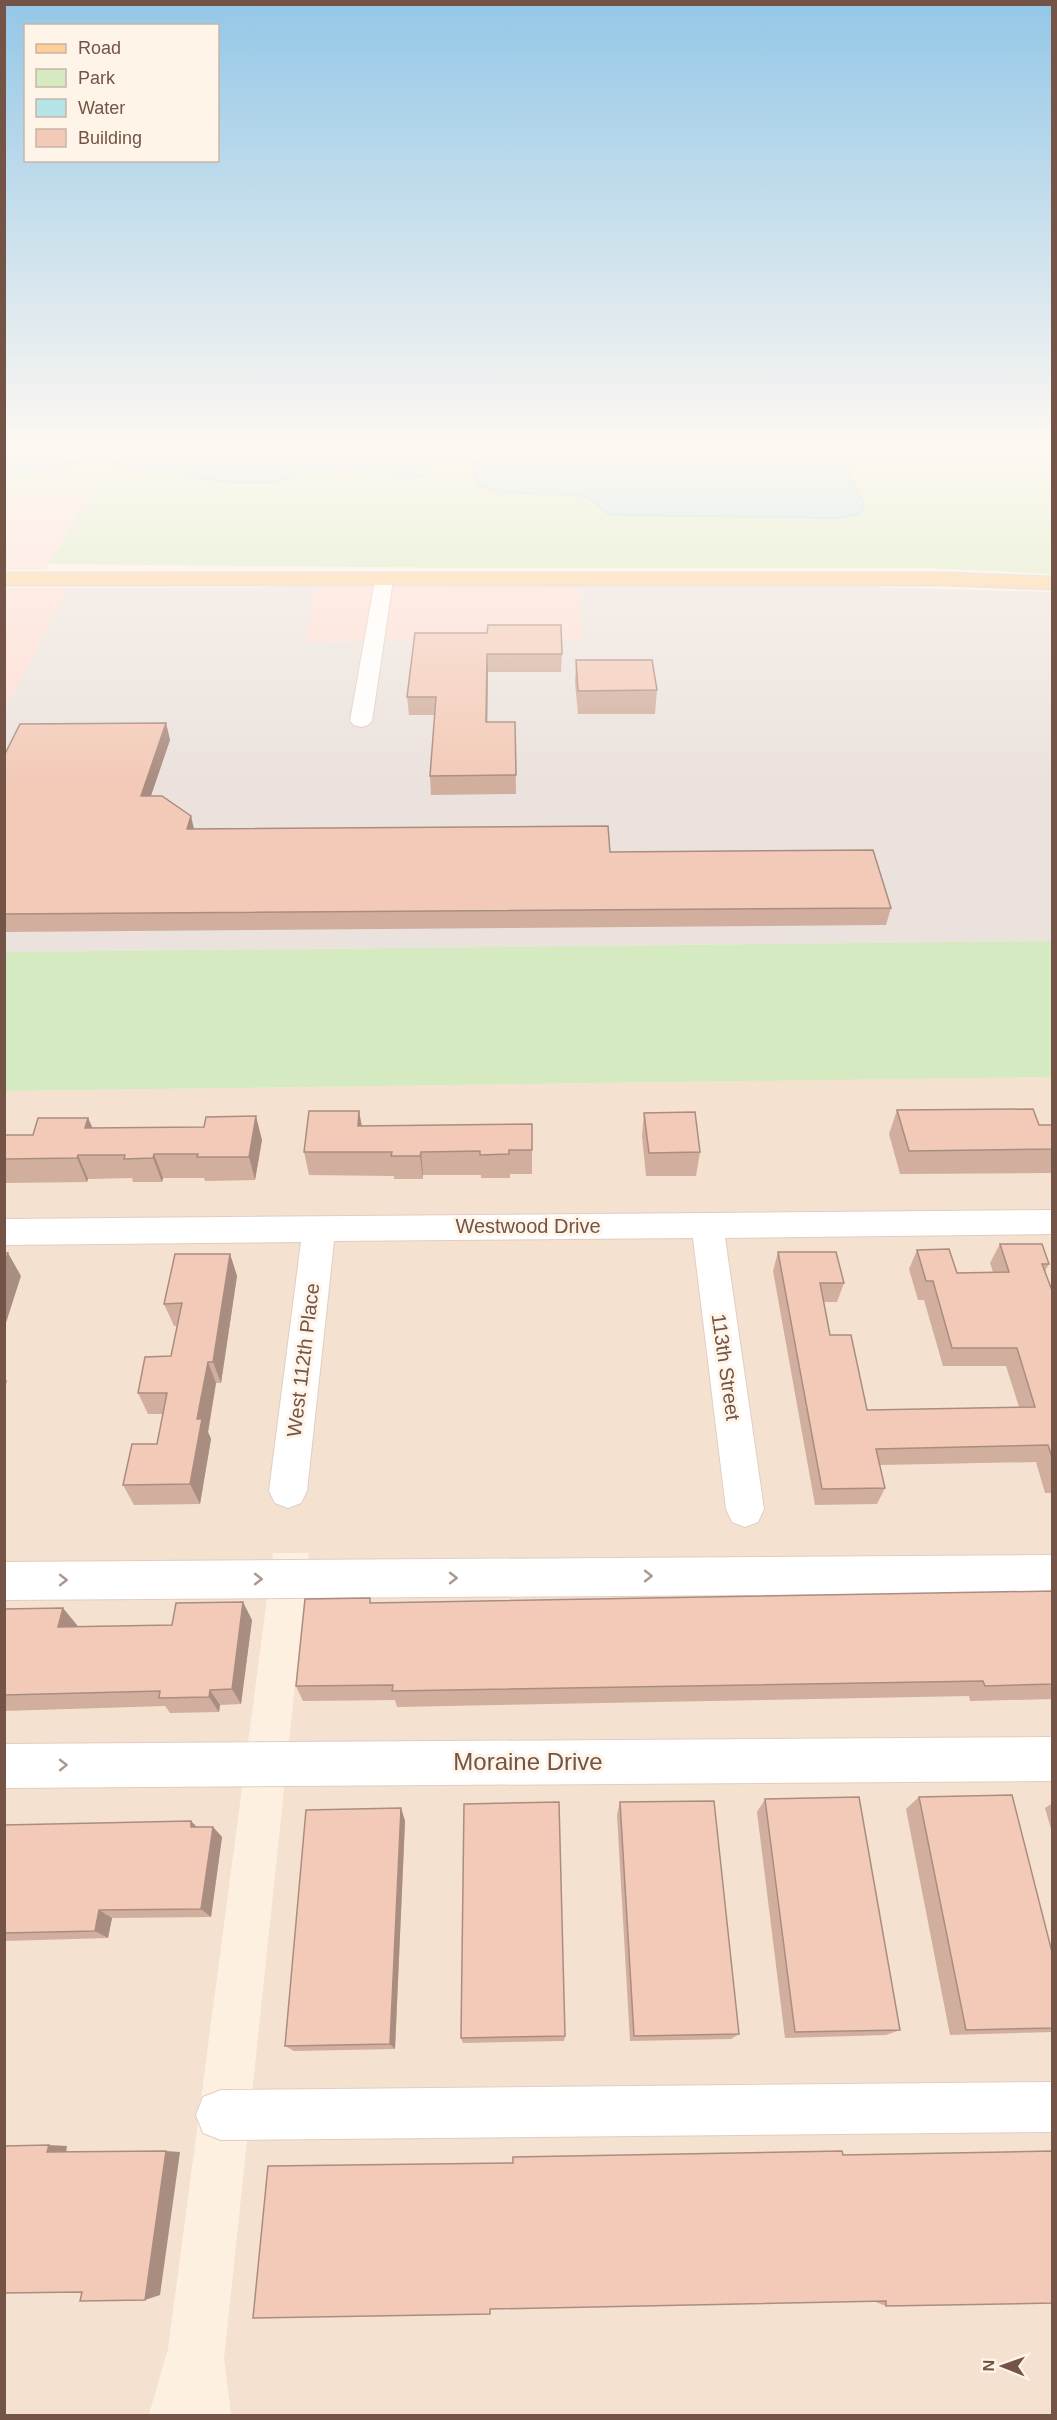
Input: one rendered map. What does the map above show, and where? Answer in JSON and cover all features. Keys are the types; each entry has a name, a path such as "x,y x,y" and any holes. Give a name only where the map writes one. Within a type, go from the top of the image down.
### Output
{"main road":[{"path":"4,579 945,579 1053,583"}],"street":[{"path":"361,722 384,580"},
{"name":"Westwood Drive","path":"4,1232 1053,1222"},
{"name":"113th Street","path":"707,1225 745,1509"},
{"name":"West 112th Place","path":"288,1491 319,1228"},
{"path":"4,1581 1053,1574"},
{"name":"Moraine Drive","path":"4,1766 1053,1759"},
{"path":"221,2115 1053,2107"}],"shaded area":[{"path":"5,556 54,556 46,570 5,570"},
{"path":"579,586 582,639 304,642 316,587"},
{"path":"579,586 873,587 1052,592 1052,941 5,952 4,713 68,588 316,587 305,642 582,639"},
{"path":"4,588 68,588 5,713"},
{"path":"1052,1077 1052,2415 231,2415 224,2359 309,1553 273,1553 168,2349 149,2414 5,2415 4,1091"}],"green space":[{"path":"53,556 1052,556 1052,574 929,568 484,568 49,564"},
{"path":"1052,941 1052,1077 5,1091 5,952"}],"building":[{"path":"488,625 561,625 562,654 487,654 486,722 515,722 516,775 430,776 436,697 407,697 415,633 487,633"},
{"path":"576,660 652,660 657,690 578,691"},
{"path":"166,723 141,796 162,796 191,816 187,829 608,826 610,852 873,850 891,908 4,914 4,756 20,724"},
{"path":"1033,1109 1039,1125 1053,1125 1053,1149 909,1151 897,1110"},
{"path":"309,1111 359,1111 358,1126 532,1124 532,1150 509,1150 509,1154 480,1155 480,1151 421,1152 420,1156 391,1156 392,1152 304,1152"},
{"path":"695,1112 700,1152 649,1153 644,1113"},
{"path":"256,1116 249,1157 154,1154 153,1158 124,1159 125,1155 4,1159 4,1135 33,1135 38,1118 88,1118 85,1128 204,1127 206,1117"},
{"path":"1000,1244 1042,1244 1049,1264 1042,1264 1053,1293 1053,1460 1048,1445 876,1449 885,1488 822,1489 778,1252 836,1252 844,1283 820,1283 830,1335 851,1335 867,1410 1035,1407 1017,1348 952,1348 933,1281 926,1281 917,1250 949,1249 957,1273 1009,1272"},
{"path":"175,1254 230,1254 213,1362 208,1362 197,1419 202,1419 190,1484 123,1485 132,1444 157,1444 167,1393 138,1393 145,1357 171,1356 182,1303 164,1304"},
{"path":"1053,1591 1053,1684 985,1686 983,1681 392,1691 393,1685 296,1686 305,1599 370,1598 370,1603"},
{"path":"243,1602 232,1689 210,1690 209,1697 159,1698 160,1691 4,1695 4,1609 63,1608 58,1627 172,1625 176,1603"},
{"path":"1012,1795 1053,1956 1053,2028 966,2030 919,1797"},
{"path":"859,1797 900,2030 795,2032 765,1799"},
{"path":"714,1801 739,2034 634,2036 620,1802"},
{"path":"559,1802 565,2036 461,2038 464,1804"},
{"path":"401,1808 390,2044 285,2046 306,1810"},
{"path":"191,1821 191,1827 213,1827 201,1909 99,1910 95,1931 4,1933 4,1825"},
{"path":"49,2145 47,2152 166,2151 145,2300 80,2301 82,2292 4,2293 4,2146"},
{"path":"842,2151 843,2155 1053,2151 1053,2303 886,2306 886,2301 490,2309 490,2314 253,2318 268,2166 513,2163 513,2157"}]}
